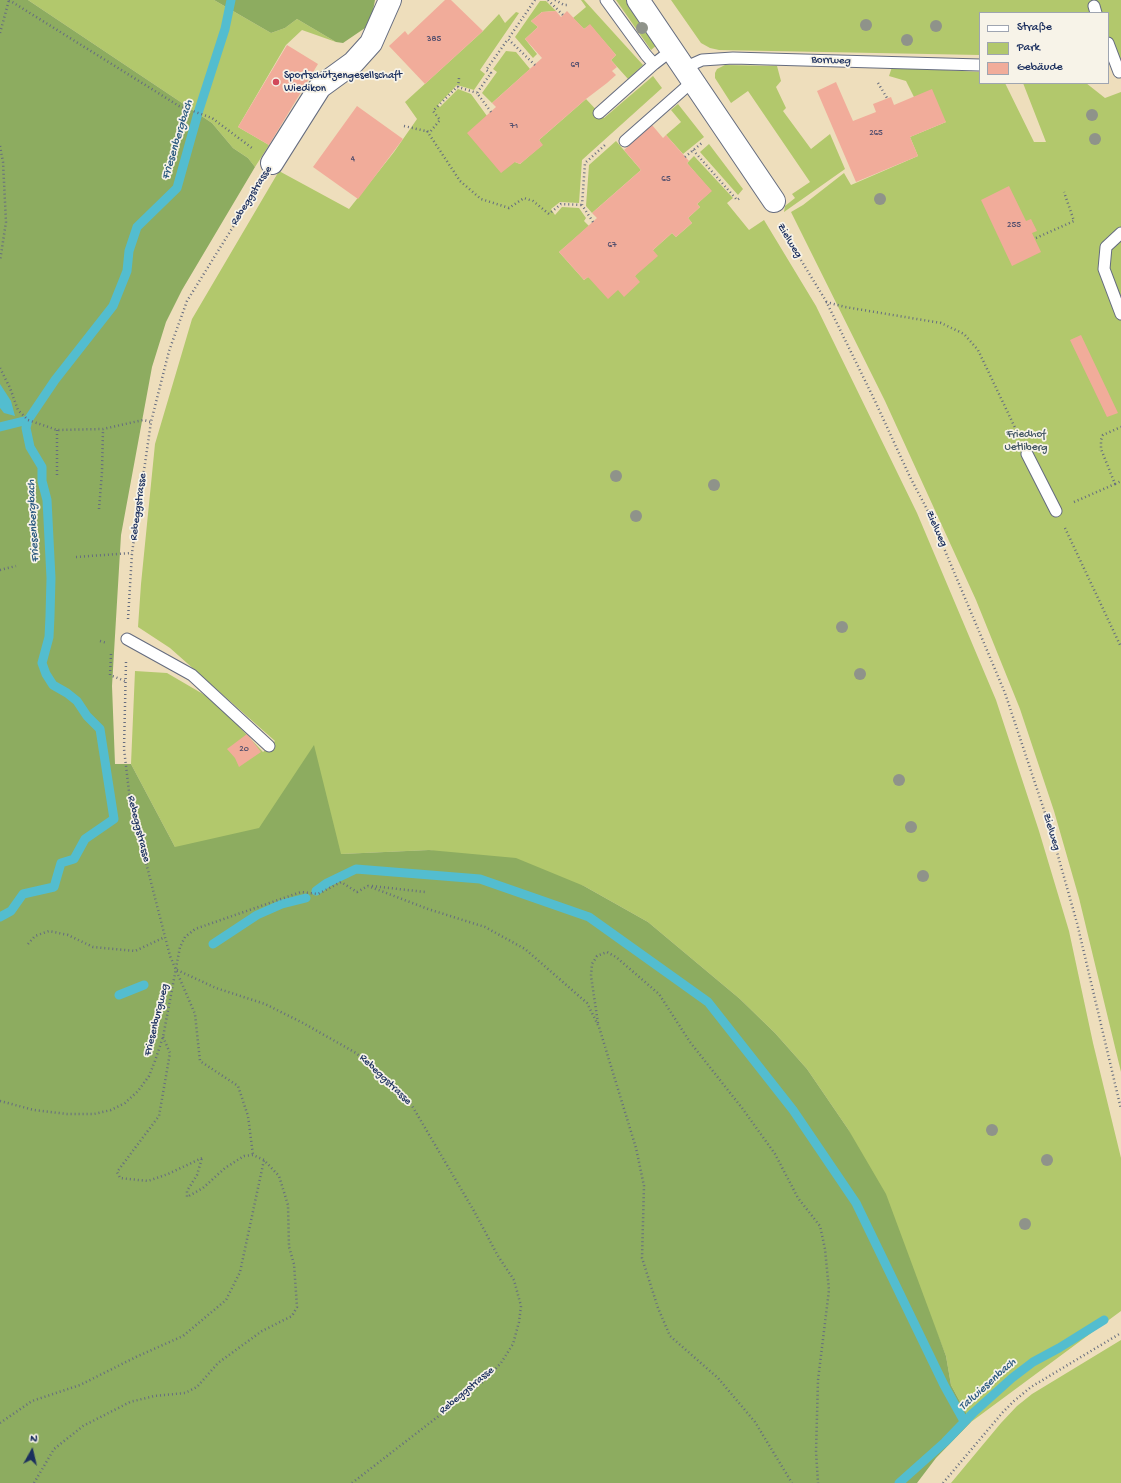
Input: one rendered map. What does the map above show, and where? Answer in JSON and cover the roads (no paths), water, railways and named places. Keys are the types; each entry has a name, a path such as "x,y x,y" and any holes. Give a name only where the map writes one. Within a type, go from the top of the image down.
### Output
{"street":[{"name":"Rebeggstrasse","path":"272,163 320,87 353,63 371,42 390,0"},
{"path":"638,0 774,201"}],"lane":[{"path":"606,0 654,64"},
{"path":"1109,48 1116,72"},
{"path":"599,113 672,50"},
{"name":"Borrweg","path":"625,142 702,60 733,58 979,65"},
{"path":"1121,233 1106,247 1104,270 1121,314"},
{"path":"1028,454 1056,511"},
{"path":"126,639 192,675 269,746"}],"water":[{"path":"0,384 11,401 15,416 4,413 0,408"}],"waterway":[{"name":"Friesenbergbach","path":"0,917 11,911 23,894 54,887 61,863 74,859 85,839 114,819 100,729 87,716 77,701 53,685 46,674 42,663 49,637 50,616 51,578 47,500 42,481 42,467 30,447 26,428 28,420 55,380 113,306 127,271 129,251 137,227 177,188 198,113 225,29 231,0"},
{"path":"0,427 28,420"},
{"path":"316,891 327,883 356,869 480,879 589,917 708,1002 793,1110 856,1203 944,1385 964,1421"},
{"path":"213,944 257,915 282,904 306,898"},
{"path":"119,995 144,985"},
{"name":"Talwiesenbach","path":"899,1483 945,1442 973,1413 1012,1378 1033,1362 1104,1320"}],"place":[{"name":"Sportschützengesellschaft Wiedikon","path":"276,82"}],"park label":[{"name":"Friedhof Uetliberg","path":"1026,441"}]}
